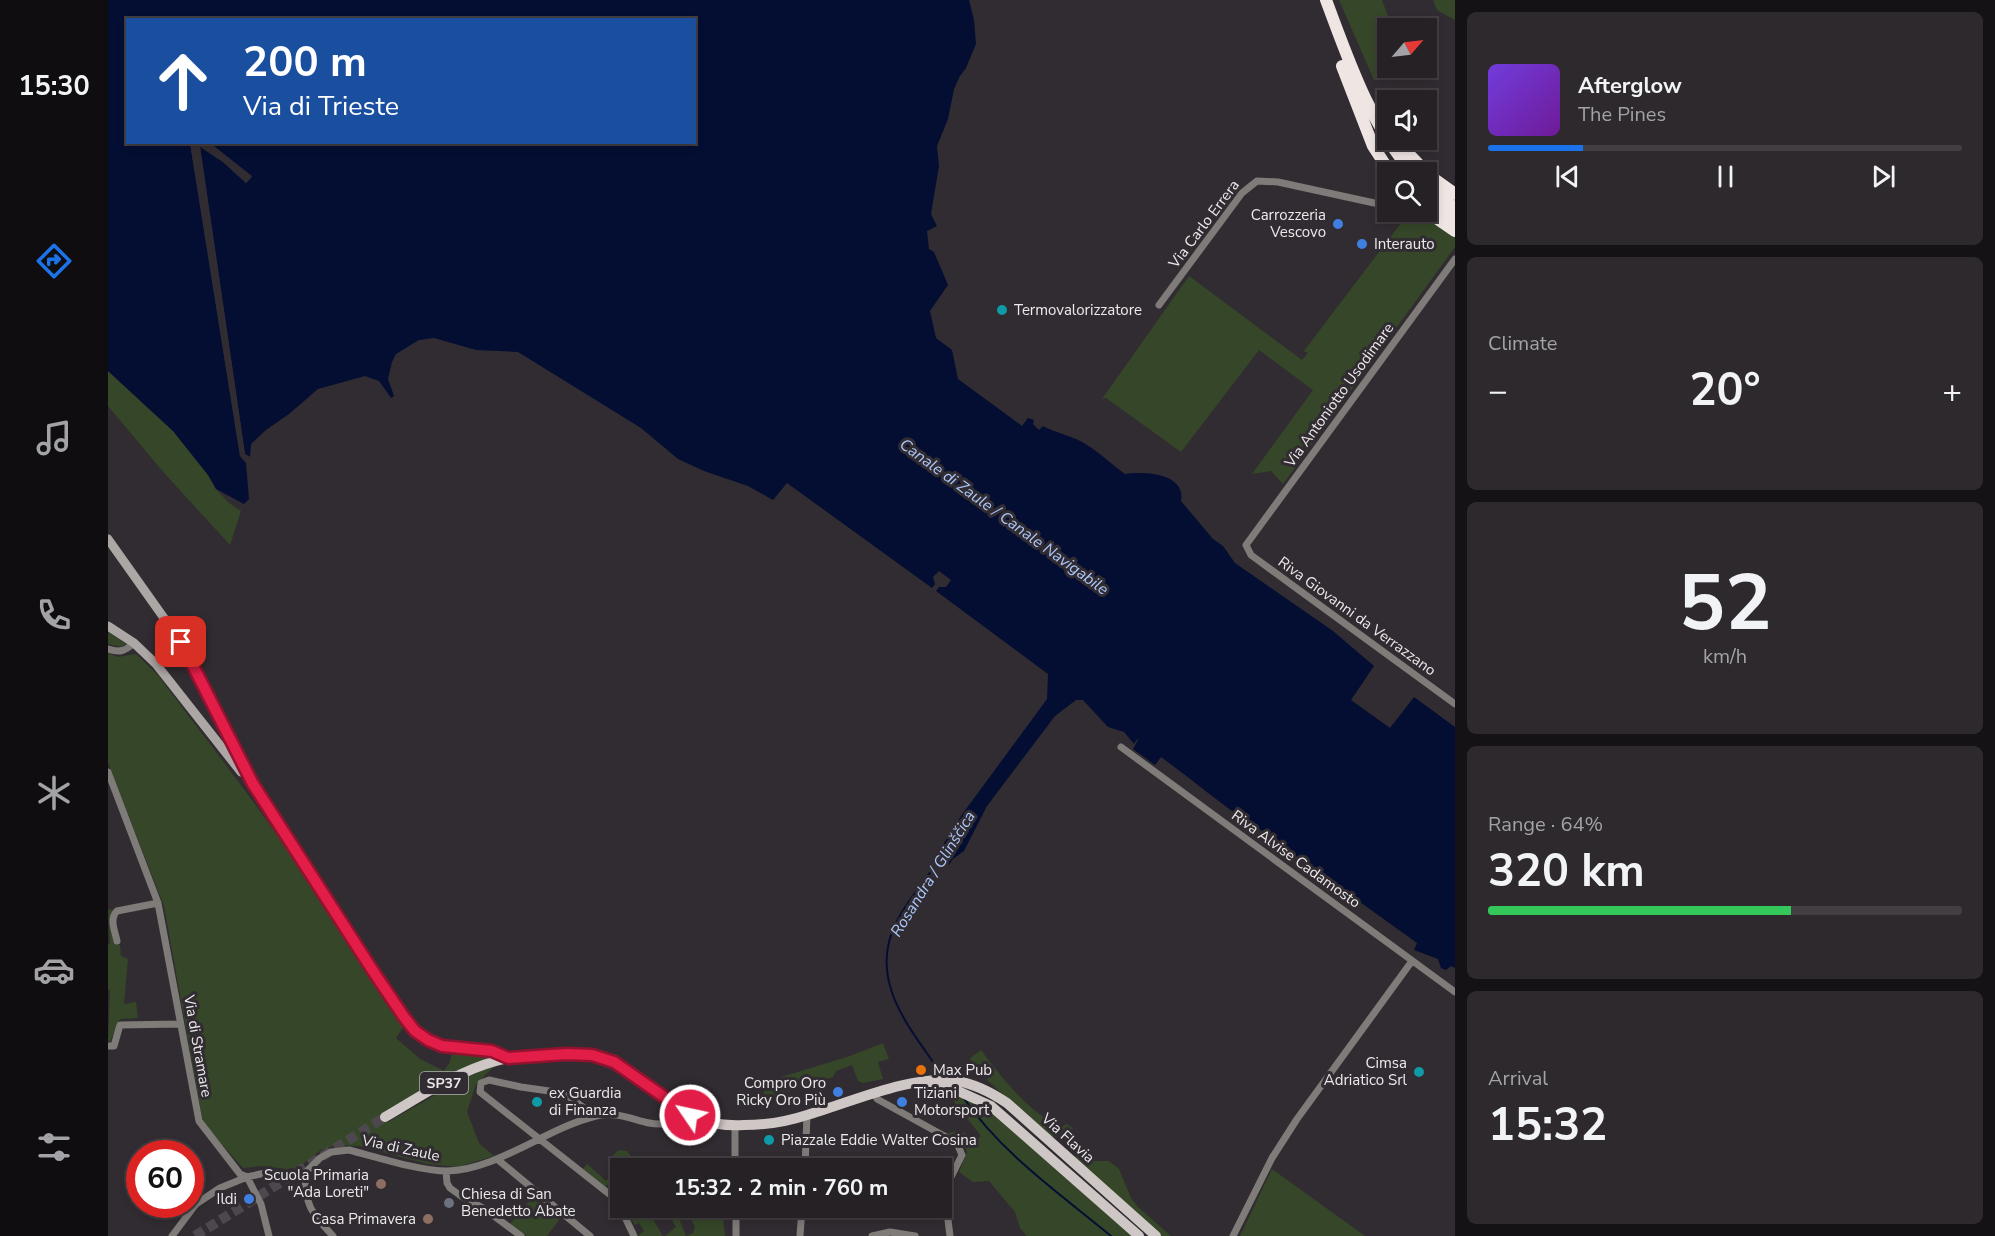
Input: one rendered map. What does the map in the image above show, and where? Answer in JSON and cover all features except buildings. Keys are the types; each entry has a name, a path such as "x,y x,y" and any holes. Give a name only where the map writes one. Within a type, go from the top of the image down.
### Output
{"highway":[{"path":"1317,0 1354,97 1371,129 1394,162"},
{"path":"1328,0 1377,110"},
{"path":"1328,0 1350,64 1372,115 1384,136 1404,162"},
{"path":"1342,66 1373,146 1383,162"},
{"path":"1404,150 1416,162"},
{"path":"1437,181 1455,195"},
{"path":"1437,194 1455,208"},
{"path":"1437,206 1455,219"},
{"path":"1437,219 1455,231"}],"main road":[{"name":"SP37","path":"386,1118 460,1074 508,1058 566,1054 604,1057 702,1121 735,1125 780,1122 904,1085"},
{"name":"Via Flavia","path":"904,1085 950,1081 980,1088 1007,1103 1155,1236"},
{"name":"Via Flavia","path":"904,1085 958,1091 998,1111 1139,1236"}],"street":[{"name":"Via Carlo Errera","path":"1160,305 1242,193 1257,181 1278,182 1377,204"},
{"path":"1437,205 1455,208"},
{"path":"1437,215 1455,219"},
{"name":"Via Antoniotto Usodimare","path":"1246,547 1455,259"},
{"path":"108,539 189,656 246,774 404,1017 415,1031 442,1046 492,1051 508,1058"},
{"name":"Riva Giovanni da Verrazzano","path":"1246,547 1251,555 1455,704"},
{"path":"108,626 134,643 162,670 260,795"},
{"path":"108,649 116,652 123,651 134,643"},
{"name":"Riva Alvise Cadamosto","path":"1121,747 1455,992"},
{"name":"Via di Stramare","path":"108,772 158,903 199,1121 240,1174 247,1177 261,1204 269,1236"},
{"path":"117,941 112,922 113,915 117,911 158,903"},
{"path":"1233,1236 1272,1158 1297,1119 1412,961"},
{"path":"108,1046 114,1046 120,1025 180,1024"},
{"path":"595,1116 568,1096 556,1092 489,1080 481,1083 480,1092 613,1197 634,1236"},
{"path":"874,1093 877,1099 957,1143 960,1147 962,1155 947,1185 945,1196 950,1236"},
{"path":"661,1123 679,1108"},
{"name":"Via di Zaule","path":"305,1173 320,1158 339,1150 349,1150 429,1169 446,1171 469,1168 497,1159 539,1138 595,1116 619,1115 651,1124 702,1121"},
{"path":"805,1158 807,1115"},
{"path":"735,1125 735,1158"},
{"path":"497,1159 590,1236"},
{"path":"446,1171 447,1184 450,1188 483,1208 521,1236"},
{"path":"172,1236 196,1204 214,1191 247,1177 265,1173 288,1176 305,1173 308,1205 333,1236"},
{"path":"736,1218 736,1236"},
{"path":"800,1236 801,1218"},
{"path":"872,1236 890,1232 915,1236"}],"green space":[{"path":"1339,0 1382,0 1389,18 1377,18 1378,78 1374,80"},
{"path":"1433,0 1455,0 1455,20 1437,10"},
{"path":"1402,222 1435,222 1455,230 1455,247 1283,484 1271,471 1252,474 1313,390 1259,350 1181,452 1106,398 1102,399 1189,276 1302,360 1308,353 1304,351"},
{"path":"108,371 173,431 208,475 216,489 229,503 241,511 230,545 165,474 108,406"},
{"path":"108,632 127,644 121,647 108,644"},
{"path":"108,653 118,657 136,654 157,674 237,779 298,866 372,981 404,1026 396,1038 420,1059 444,1071 450,1062 452,1052 480,1052 492,1057 444,1077 383,1112 388,1122 467,1077 496,1065 476,1084 467,1112 479,1143 494,1156 458,1167 427,1164 359,1146 337,1145 321,1150 299,1167 243,1168 203,1123 164,906 108,763"},
{"path":"113,909 110,922 111,932 115,945 120,945 121,956 128,959 124,1004 136,1002 138,1018 120,1019 110,1042 108,1041 110,991 108,989 108,945 110,944 108,910"},
{"path":"883,1043 889,1059 878,1062 883,1079 863,1083 858,1081 852,1065 836,1071 833,1077 777,1094 764,1101 761,1100 765,1082 850,1056"},
{"path":"981,1050 1028,1105 1051,1121 1063,1126 1067,1124 1073,1128 1061,1136 1047,1135 987,1080 989,1076 972,1062 970,1058"},
{"path":"948,1094 969,1099 991,1111 1133,1236 1027,1236 1020,1228 1015,1212 989,1181 973,1182 959,1172 967,1152 964,1144 948,1133 956,1131 963,1133 976,1141 981,1136"},
{"path":"619,1150 627,1151 632,1158 610,1158"},
{"path":"1074,1151 1085,1161 1109,1161 1119,1169 1131,1198 1171,1236 1160,1236 1076,1158"},
{"path":"587,1164 606,1181 610,1176 606,1187 583,1169"},
{"path":"1272,1169 1365,1236 1240,1236"},
{"path":"535,1194 562,1216 547,1236 527,1236 510,1224"},
{"path":"630,1218 652,1218 663,1236 638,1236 644,1231 639,1223 635,1225"},
{"path":"671,1218 679,1218 686,1236 665,1236 676,1227"},
{"path":"690,1218 723,1218 725,1236 687,1236 693,1233 695,1227"}],"water":[{"name":"Canale di Zaule / Canale Navigabile","path":"108,0 969,0 976,44 954,89 948,119 937,146 939,166 931,214 937,226 927,231 929,249 934,252 948,285 930,311 936,338 952,350 958,379 1022,426 1028,418 1034,420 1033,424 1039,430 1043,426 1082,442 1125,474 1142,473 1162,476 1177,485 1181,492 1181,501 1213,539 1223,546 1235,563 1333,631 1374,666 1351,700 1390,728 1414,697 1455,727 1455,968 1451,966 1446,970 1441,968 1438,959 1414,950 1417,943 1161,757 1155,765 1133,749 1137,739 1134,744 1124,732 1108,727 1083,700 1076,700 1055,716 987,806 964,851 949,865 936,856 961,816 1047,699 1048,674 936,591 939,587 946,587 951,580 939,571 933,577 935,584 932,588 787,483 773,500 748,486 704,471 678,459 641,428 518,352 476,350 434,338 419,340 396,354 392,362 388,379 394,396 391,398 379,381 365,376 318,389 251,444 250,457 245,454 200,146 223,162 246,183 252,176 211,144 696,144 696,18 126,18 126,144 190,144 240,456 246,463 249,499 244,504 216,489 208,475 173,431 108,371"}],"pier":[{"path":"190,144 193,144 235,409 197,145 202,144 225,159 246,179 248,177 208,144 211,144 252,177 246,183 223,162 200,147 245,454 250,457 245,460 240,456"}],"waterway":[{"name":"Rosandra / Glinščica","path":"941,858 898,919 889,941 886,962 889,982 896,1002 917,1040 943,1076"},
{"name":"Rosandra / Glinščica","path":"963,1097 978,1117 1013,1154 1111,1236"}],"tunnel":[{"path":"195,1236 385,1117"}],"place":[{"name":"Carrozzeria Vescovo","path":"1338,224"},
{"name":"Interauto","path":"1362,244"},
{"name":"Termovalorizzatore","path":"1002,310"},
{"name":"Max Pub","path":"921,1070"},
{"name":"Cimsa Adriatico Srl","path":"1419,1072"},
{"name":"Compro Oro Ricky Oro Più","path":"838,1092"},
{"name":"ex Guardia di Finanza","path":"537,1102"},
{"name":"Tiziani Motorsport","path":"902,1102"},
{"name":"Piazzale Eddie Walter Cosina","path":"769,1140"},
{"name":"Scuola Primaria \"Ada Loreti\"","path":"381,1184"},
{"name":"Ildi","path":"249,1199"},
{"name":"Chiesa di San Benedetto Abate","path":"449,1203"},
{"name":"Casa Primavera","path":"428,1219"}],"route":[{"path":"181,642 246,774 373,971 415,1031 442,1046 492,1051 508,1058 566,1054 604,1057 690,1115"}]}
